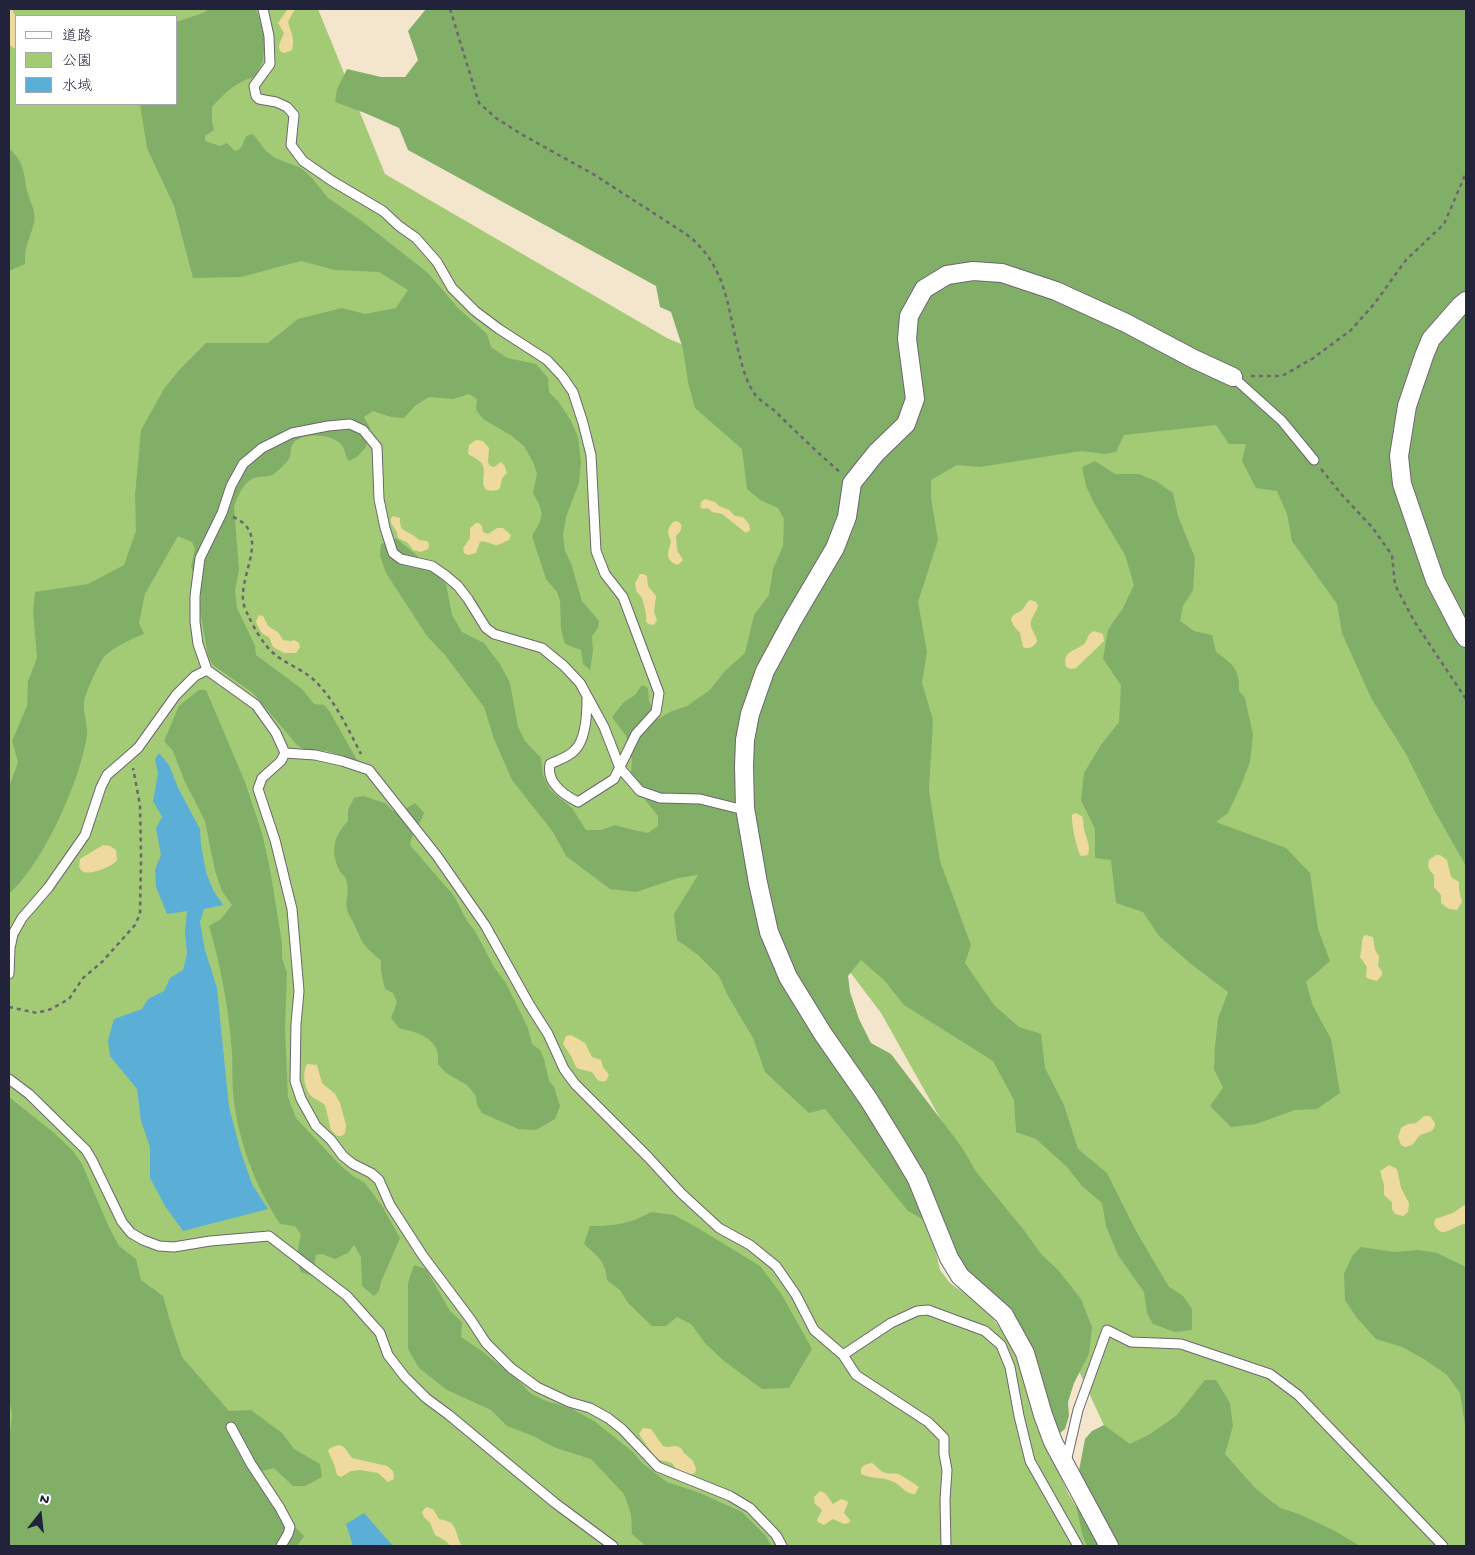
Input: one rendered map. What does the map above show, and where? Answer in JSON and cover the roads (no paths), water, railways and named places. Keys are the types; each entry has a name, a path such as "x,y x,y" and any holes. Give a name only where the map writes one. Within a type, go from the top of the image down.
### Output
{"street":[{"path":"1109,1546 1065,1466 1043,1415 1025,1353 1013,1349 1004,1315 960,1276 949,1258 917,1179 869,1100 823,1034 788,977 769,932 758,883 745,808 745,740 750,714 765,671 835,548 847,517 852,482 876,453 906,424 915,399 907,339 909,316 924,289 947,276 974,271 1002,273 1047,288 1126,323 1194,359 1233,377"},
{"path":"1466,301 1431,339 1406,406 1399,456 1402,484 1435,580 1466,638"}],"lane":[{"path":"263,9 269,36 270,64 254,86 256,96 259,99 276,102 287,107 294,115 291,145 303,161 384,212 416,238 438,262 452,288 475,311 547,360 562,376 573,392 579,407 591,454 596,551 606,574 623,597 659,693 656,712 636,734 614,779 578,802 556,787 549,771 550,764 567,757 576,750 587,716 586,696"},
{"path":"1233,377 1282,421 1314,460"},
{"path":"285,753 276,733 256,705 207,670 198,644 195,622 195,596 200,558 222,513 231,486 244,464 262,448 292,434 328,426 350,424 363,430 377,447 379,499 393,553 401,559 432,566 445,575 463,592 486,628 494,634 542,648 564,666 580,683 604,727 620,768 640,791 660,798 700,799 736,808 745,808"},
{"path":"9,974 10,948 14,934 22,918 48,888 85,835 101,787 107,775 130,757 138,748 176,695 195,676 207,670"},
{"path":"285,753 315,755 369,770 437,856 485,925 548,1034 564,1069 575,1084 681,1193 719,1228 750,1245 776,1266 796,1295 814,1330 843,1355 856,1375 928,1422 944,1438 947,1470 945,1500 946,1546"},
{"path":"285,753 281,761 262,778 258,789 275,840 292,909 299,991 296,1024 295,1081 301,1099 316,1126 331,1140 343,1156 379,1180 390,1205 423,1256 486,1343 510,1368 538,1387 569,1402 590,1408 608,1418 658,1467 730,1496 750,1508 776,1535 782,1546"},
{"path":"9,1079 29,1094 86,1150 122,1222 131,1233 151,1243 174,1247 210,1240 269,1236 347,1296 380,1333 388,1355 399,1370 426,1398 555,1503 613,1546"},
{"path":"843,1355 891,1323 917,1311 928,1310 985,1331 1002,1345 1013,1349 1010,1366 1030,1461 1078,1546"},
{"path":"1065,1466 1078,1410 1107,1330 1131,1342 1181,1344 1270,1374 1298,1395 1443,1546"},
{"path":"231,1427 290,1527 281,1546"}],"water":[{"path":"159,753 169,765 178,788 200,829 206,872 213,890 223,905 204,909 200,922 205,950 217,988 229,1107 252,1184 268,1209 183,1231 165,1206 150,1178 150,1147 141,1121 137,1089 110,1056 108,1040 114,1019 142,1009 148,999 164,991 170,978 183,970 187,954 185,932 187,911 167,914 156,887 155,870 161,855 156,828 162,817 153,801 158,773 155,759"},
{"path":"364,1513 393,1546 353,1546 346,1524"}]}
